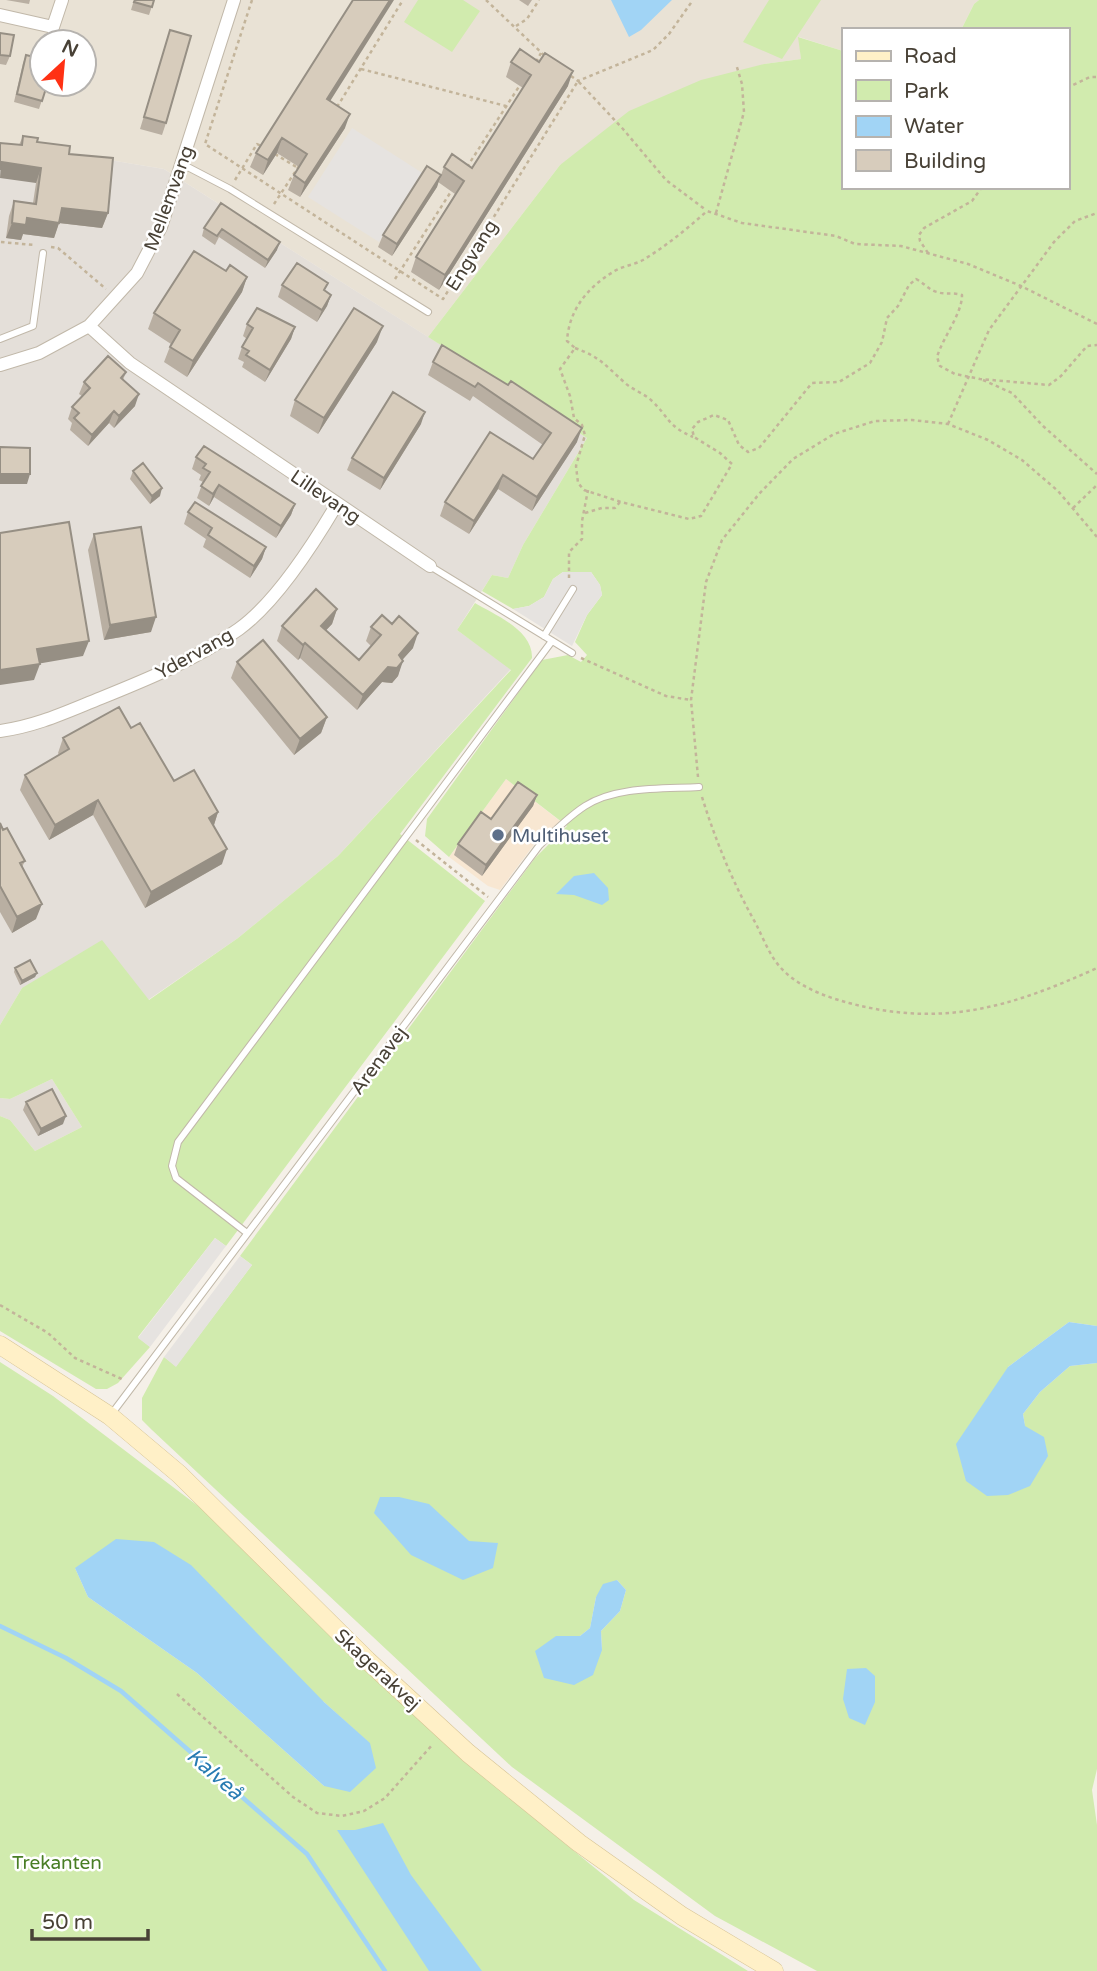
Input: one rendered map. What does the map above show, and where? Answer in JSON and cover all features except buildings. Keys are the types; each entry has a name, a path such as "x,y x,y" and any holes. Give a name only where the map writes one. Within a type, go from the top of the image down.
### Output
{"street":[{"path":"0,15 53,26 62,0"},
{"name":"Mellemvang","path":"0,365 39,353 89,326 137,274 153,246 234,0"},
{"name":"Lillevang","path":"89,326 130,363 430,566"},
{"name":"Ydervang","path":"0,731 27,727 120,691 202,653 240,628 265,604 337,504"},
{"name":"Skagerakvej","path":"0,1345 110,1416 179,1475 444,1731 579,1843 682,1916 774,1971"}],"lane":[{"path":"182,164 230,189 428,312"},
{"path":"0,339 33,326 43,253"},
{"name":"Lillevang","path":"430,566 572,653"},
{"path":"544,636 573,589"},
{"path":"247,1233 176,1178 172,1166 178,1142 552,641"},
{"name":"Arenavej","path":"110,1416 539,846 587,805 624,793 699,787"}],"path":[{"name":"Engvang","path":"253,0 205,144 443,299 578,81"},
{"path":"333,113 402,0"},
{"path":"486,0 551,60"},
{"path":"516,26 527,19 539,0"},
{"path":"578,81 653,50 669,34 693,0"},
{"path":"534,64 541,53"},
{"path":"716,214 744,112 742,84 736,64"},
{"path":"361,69 506,106"},
{"path":"569,74 623,129 666,180 707,211 742,223 836,236 855,244 901,246 968,264 1021,286 1097,324"},
{"path":"1069,87 1097,77"},
{"path":"464,172 520,85"},
{"path":"230,189 257,144 298,168"},
{"path":"268,213 305,157"},
{"path":"390,288 457,183"},
{"path":"928,253 920,242 919,235 924,228 972,201 981,189"},
{"path":"575,348 560,369 570,396 574,418 582,425 585,435 576,466 578,483 584,490 621,502 689,519 701,516 732,464 694,437 675,429 651,400 622,381 619,375 595,355 575,348 567,341 568,324 579,301 614,271 639,262 669,244 707,211"},
{"path":"948,424 989,330 1054,242 1075,221 1097,213"},
{"path":"1,242 58,248 117,298"},
{"path":"694,437 692,429 698,422 714,415 728,420 740,445 748,452 759,448 812,383 839,382 870,363 882,342 887,318 916,279 941,294 954,292 962,295 962,304 956,311 937,357 940,366 955,374 979,379 1013,393 1043,426 1097,474"},
{"path":"979,379 1049,385 1061,376 1087,346 1097,345"},
{"path":"1097,537 1058,491 1022,460 988,440 948,424 912,419 875,421 834,434 793,458 759,494 722,540 706,582 691,700 699,787 712,830 731,879 776,962 798,982 829,998 873,1010 928,1015 977,1010 1040,992 1097,968"},
{"path":"1073,508 1097,485"},
{"path":"573,589 568,575 569,552 582,539 582,521 589,491"},
{"path":"585,513 602,508 615,508 621,502"},
{"path":"572,653 638,685 666,696 691,700"},
{"path":"408,834 496,903"},
{"path":"0,1305 48,1333 75,1358 134,1384"},
{"path":"177,1694 293,1797 317,1813 342,1816 364,1811 385,1798 444,1731"}],"shaded area":[{"path":"0,0 979,0 974,4 962,28 842,28 842,51 799,37 801,59 764,64 560,165 428,337 164,169 0,142"},
{"path":"352,128 424,174 379,242 308,197"},
{"path":"0,142 164,169 587,438 523,545 508,578 492,575 457,630 511,669 338,856 238,938 148,1000 22,988 0,1025"},
{"path":"563,572 591,572 600,585 602,595 587,615 572,646 513,609 529,606 544,597 553,579"},
{"path":"506,779 560,821 536,842 500,890 488,886 449,857"},
{"path":"52,1079 82,1127 35,1151 10,1120 0,1116 0,1098 10,1099"},
{"path":"215,1238 226,1246 150,1347 138,1338"},
{"path":"240,1256 252,1265 176,1367 164,1357"}],"green space":[{"path":"418,0 463,0 480,11 452,52 404,22"},
{"path":"769,0 821,0 782,59 743,42"},
{"path":"979,0 1097,0 1097,1326 1069,1322 1008,1367 1025,1426 1023,1414 1040,1392 1070,1366 1097,1363 1097,1769 1092,1790 1097,1825 1097,1971 817,1971 715,1916 512,1767 152,1430 142,1420 142,1398 164,1357 176,1366 252,1265 240,1256 535,858 567,826 506,779 449,857 425,836 427,819 542,660 568,655 581,662 587,655 575,642 587,615 602,595 600,585 591,572 563,572 553,579 544,597 529,606 513,609 482,591 492,575 508,578 523,545 587,438 428,337 560,165 629,111 701,80 764,64 801,59 798,37 842,51 842,189 1069,189 1069,28 962,28 974,4","holes":["617,1580 626,1590 620,1611 601,1631 602,1650 557,1636 580,1636 590,1628 596,1597"]},
{"path":"475,603 520,631 531,648 532,658 400,834 485,901 226,1246 215,1238 138,1337 150,1347 118,1383 107,1389 96,1389 0,1331 0,1116 10,1120 35,1151 82,1127 52,1079 10,1099 0,1098 0,1025 22,988 102,940 149,1000 238,938 338,856 511,670 457,630"},
{"name":"Trekanten","path":"0,1362 53,1396 202,1509 405,1707 513,1801 634,1900 748,1971 0,1971","holes":["75,1568 324,1702 369,1743 324,1786 197,1673 88,1597"]}],"water":[{"path":"611,0 672,0 641,30 629,37"},
{"path":"594,873 608,888 609,900 602,905 574,895 556,894 574,876"},
{"path":"1069,1322 1097,1326 1097,1363 1070,1366 1040,1392 1023,1414 1025,1426 1044,1437 1048,1456 1030,1486 1008,1495 987,1496 966,1481 956,1444 1008,1367"},
{"path":"380,1497 399,1497 429,1504 469,1541 498,1543 493,1568 463,1580 411,1555 374,1513"},
{"path":"116,1539 154,1542 191,1565 324,1702 370,1743 376,1768 350,1792 324,1786 197,1673 88,1597 75,1568"},
{"path":"617,1580 626,1590 620,1611 601,1631 602,1650 593,1675 574,1685 544,1678 535,1651 556,1636 580,1636 590,1628 596,1597 603,1584"},
{"path":"866,1668 875,1676 875,1702 865,1725 849,1718 843,1699 847,1669"},
{"path":"383,1823 411,1875 482,1971 429,1971 337,1830 355,1830"}],"waterway":[{"name":"Kalveå","path":"0,1626 66,1658 121,1691 307,1854 385,1971"}],"place":[{"name":"Multihuset","path":"498,835"}]}
